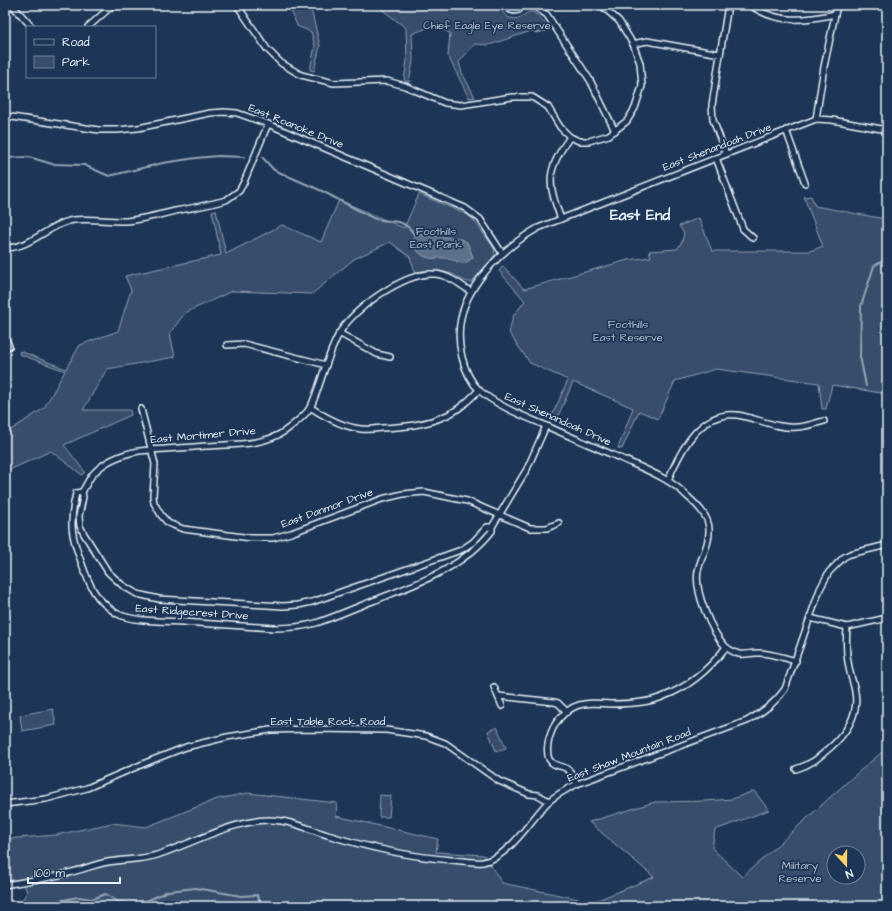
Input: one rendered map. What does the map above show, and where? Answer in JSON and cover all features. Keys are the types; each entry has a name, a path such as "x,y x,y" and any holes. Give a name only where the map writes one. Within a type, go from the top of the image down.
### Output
{"street":[{"path":"12,5 31,26"},
{"path":"89,26 113,5"},
{"path":"237,5 267,49 281,63 301,75 334,83 387,81 405,86 444,103 461,105 512,97 532,97 548,106 560,127 570,137 580,141 603,138 621,126 631,115 642,86 642,70 633,44 624,27 601,5"},
{"path":"506,5 512,11 519,10 522,5"},
{"path":"533,5 547,15 590,80 615,131"},
{"path":"726,154 712,113 712,105 728,5"},
{"path":"750,5 760,12 782,19 816,19 835,14"},
{"path":"816,119 824,67 837,5"},
{"path":"633,44 648,41 720,54"},
{"name":"East Roanoke Drive","path":"5,116 99,130 117,130 138,128 210,113 237,113 268,124 465,208 480,219 502,253"},
{"name":"East Shenandoah Drive","path":"726,647 706,613 699,593 698,572 706,549 709,528 704,515 698,507 685,493 668,480 505,408 479,390 465,367 459,342 459,327 462,314 471,292 502,253 524,236 538,228 816,119 832,120 887,130"},
{"path":"5,248 19,246 32,241 55,227 80,219 109,221 127,220 226,200 239,191 244,182 268,124"},
{"path":"786,130 805,183"},
{"path":"561,219 552,196 551,174 558,154 570,137"},
{"path":"716,158 743,229 753,238"},
{"name":"East Mortimer Drive","path":"82,492 93,473 107,462 124,454 151,450 246,444 267,439 284,431 300,420 310,407 339,333 356,313 385,291 418,276 433,274 445,276 471,292"},
{"path":"339,333 377,354 390,357"},
{"path":"5,337 9,346"},
{"path":"228,345 244,344 326,365"},
{"path":"310,407 320,414 339,423 361,429 405,427 426,423 446,416 456,410 479,390"},
{"name":"East Danmor Drive","path":"141,410 155,464 154,503 168,523 183,528 252,538 273,538 291,533 382,499 403,494 424,492 467,501 530,528 547,528 559,523"},
{"path":"668,480 688,441 702,425 717,418 736,415 796,428 809,426 824,421"},
{"name":"East Ridgecrest Drive","path":"492,527 487,527 473,542 461,550 312,602 283,606 159,599 137,594 122,585 108,572 84,534 80,526 79,516 83,497 82,492 76,493 71,524 72,534 88,582 99,599 118,614 140,620 274,628 294,627 315,623 427,580 459,562 476,549 492,531 492,527 527,469 546,426"},
{"name":"East Shaw Mountain Road","path":"5,885 72,872 111,861 132,860 154,856 233,826 251,821 268,820 286,821 354,843 428,858 483,862 492,859 506,849 549,801 562,792 578,784 748,720 766,710 777,700 785,689 820,590 829,572 844,557 850,554 887,545"},
{"path":"810,618 847,627 887,618"},
{"path":"796,769 814,762 837,740 844,733 851,722 855,711 855,692 849,668 846,642 847,627"},
{"path":"578,784 568,770 550,761 548,755 549,737 552,729 558,719 567,712 584,704 636,703 661,698 676,691 705,672 726,647 739,654 764,653 796,661"},
{"path":"494,686 502,706"},
{"path":"498,696 554,702 558,703 567,712"},
{"name":"East Table Rock Road","path":"5,804 46,799 87,788 186,747 227,737 270,730 312,729 386,730 426,736 445,743 499,782 529,794 538,795 549,801"}],"green space":[{"path":"289,5 320,5 311,9 320,46 314,71 310,70 315,46 311,32 297,26"},
{"name":"Chief Eagle Eye Reserve","path":"369,5 500,5 505,15 514,19 529,12 535,13 550,30 537,33 531,31 489,45 475,44 459,62 462,73 475,97 469,98 448,56 450,33 432,26 412,34 413,61 409,82 404,80 407,60 406,28 380,8"},
{"name":"Foothills East Park","path":"419,194 466,214 473,219 494,248 495,255 472,282 466,282 452,274 443,272 415,272 410,257 390,242 354,259 312,294 232,291 185,313 170,333 175,357 107,369 83,410 130,410 131,415 64,445 85,472 82,475 51,451 5,472 5,434 44,408 65,371 19,354 20,351 66,369 80,345 118,331 131,290 125,276 221,255 212,211 216,210 226,254 282,225 321,242 339,200 404,228"},
{"name":"Foothills East Reserve","path":"811,196 815,206 885,219 887,208 887,394 832,385 826,409 822,409 819,383 716,369 675,381 658,419 639,411 622,449 618,448 633,408 573,382 556,421 551,418 568,380 530,363 509,333 513,316 525,301 499,271 503,266 524,289 628,260 651,257 649,251 677,249 682,242 684,233 679,226 699,218 712,251 810,251 823,246 804,197"},
{"path":"53,709 56,725 22,731 20,715"},
{"path":"497,727 506,748 496,751 488,731"},
{"name":"Military Reserve","path":"887,748 887,906 19,906 27,892 22,879 5,882 5,839 56,835 112,823 146,827 217,799 248,793 337,803 336,816 438,839 436,852 484,855 502,883 593,902 654,877 589,822 655,802 732,799 754,791 769,810 715,830 712,848 742,877 832,795"},
{"path":"380,795 391,796 389,817 379,817"}],"shaded area":[{"path":"414,234 458,238 467,242 473,257 469,261 462,263 448,258 426,257 412,244"}],"waterway":[{"path":"5,158 29,157 52,164 84,165 109,176 163,163 196,158 218,156 244,157"},
{"path":"263,158 274,170 322,191 373,218 405,225 414,234"},
{"path":"866,386 860,356 861,306 874,266 887,258"},
{"path":"24,906 25,902 49,903 78,897 92,899 106,894 118,902 138,905 168,891 196,888 241,896 257,895 262,906"}],"district":[{"name":"East End","path":"640,215"}]}
